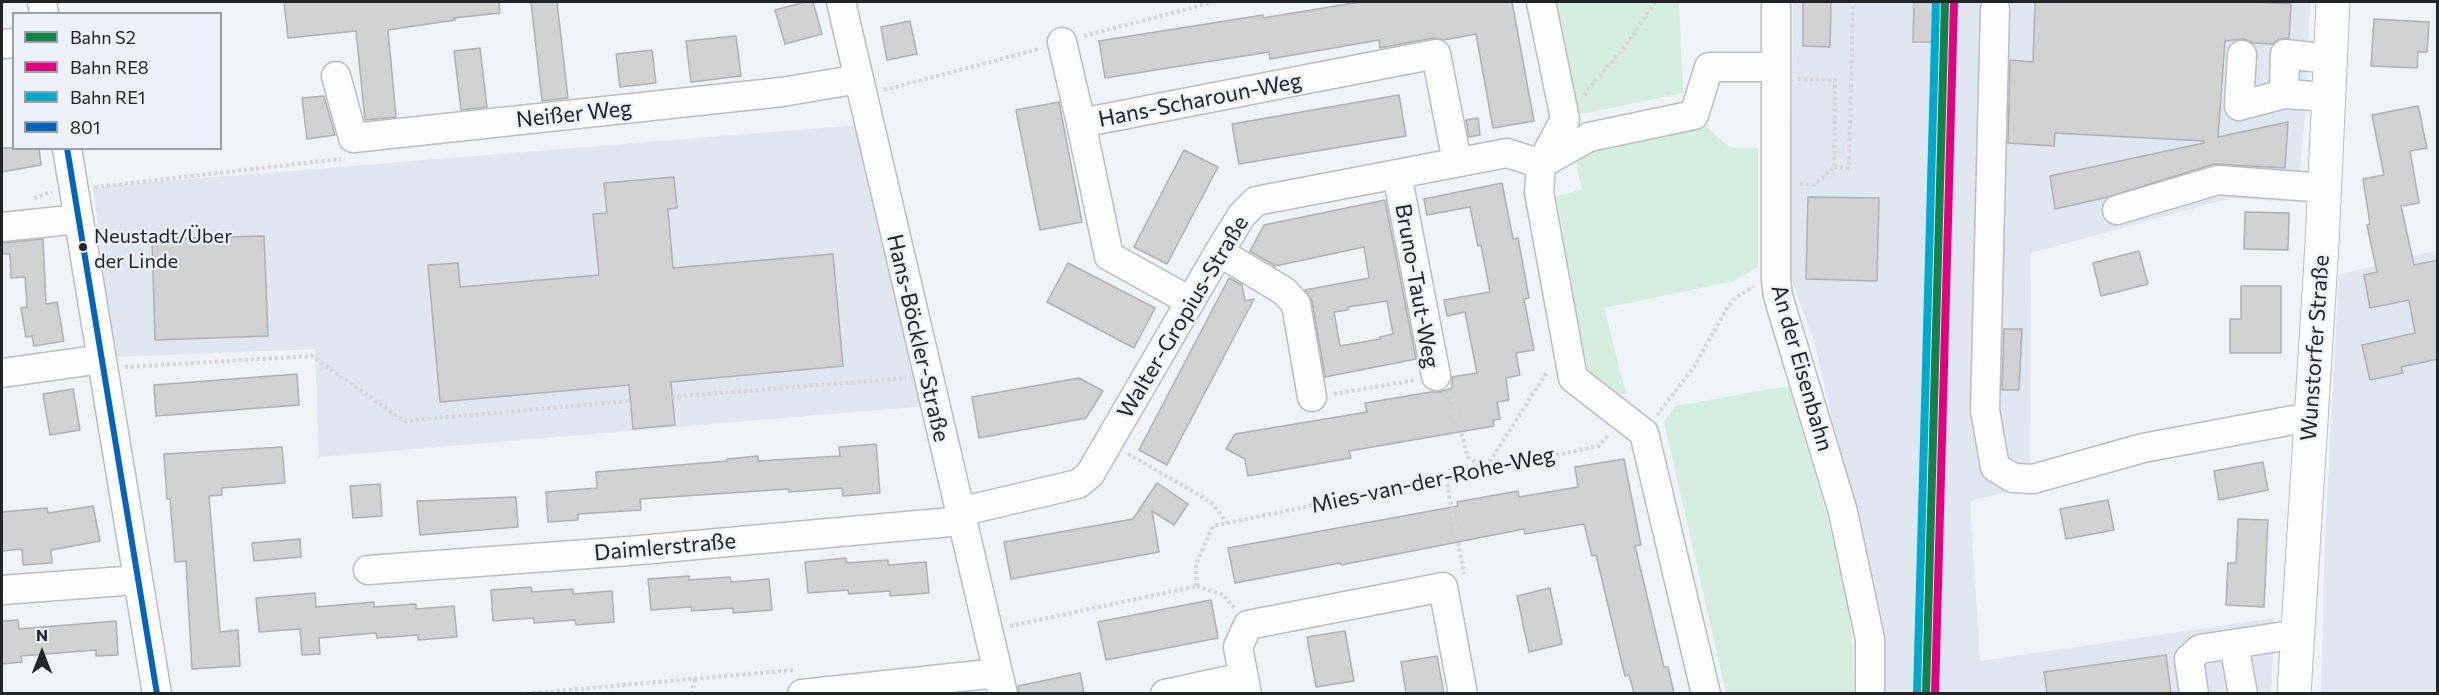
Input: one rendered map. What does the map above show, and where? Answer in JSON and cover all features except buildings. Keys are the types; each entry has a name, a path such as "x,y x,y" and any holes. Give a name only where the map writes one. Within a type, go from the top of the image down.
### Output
{"main road":[{"name":"Wunstorfer Straße","path":"2294,693 2325,188 2333,2"}],"street":[{"name":"Hans-Böckler-Straße","path":"802,693 1001,683 927,376 841,2"},
{"path":"1541,2 1565,119 1541,164 1539,192 1574,378 1633,425 1706,693"},
{"name":"An der Eisenbahn","path":"1776,2 1776,280 1778,296 1844,513 1870,639 1870,693"},
{"path":"1995,9 1985,398 1995,467 2013,478 2033,479 2143,448 2293,420 2311,421"},
{"path":"1062,42 1081,123"},
{"name":"Hans-Scharoun-Weg","path":"1190,301 1109,256 1081,123 1436,54 1457,162"},
{"path":"2284,94 2285,54 2330,58"},
{"path":"2242,56 2240,106 2284,94 2329,97"},
{"path":"1541,164 1589,136 1694,115 1710,67 1776,73"},
{"name":"Neißer Weg","path":"336,76 353,138 783,92 859,79"},
{"path":"67,150 157,693"},
{"name":"Walter-Gropius-Straße","path":"961,517 1078,484 1090,474 1219,252 1242,215 1256,201 1507,153 1541,164"},
{"name":"Bruno-Taut-Weg","path":"1397,174 1436,376"},
{"path":"2116,210 2218,180 2325,188"},
{"path":"2,226 80,219"},
{"path":"1219,252 1284,291 1296,304 1312,397"},
{"path":"2,373 103,364"},
{"name":"Daimlerstraße","path":"368,570 628,551 961,517"},
{"path":"2,590 137,580"},
{"path":"1165,693 1245,685 1238,647 1248,625 1443,587 1463,693"},
{"path":"2194,693 2189,659 2199,649 2298,634"},
{"path":"2234,644 2243,693"}],"path":[{"path":"1565,119 1627,44 1655,2"},
{"path":"1834,166 1849,168 1853,2"},
{"path":"1912,6 1925,4 1938,7"},
{"path":"1776,73 1835,80 1834,166 1814,185 1801,184 1801,196"},
{"name":"Mies-van-der-Rohe-Weg","path":"1227,523 1599,446 1633,425 1694,367 1726,308 1735,298 1760,282 1776,280"},
{"path":"1436,376 1449,390 1456,422 1460,426 1468,457 1485,469 1568,340"},
{"path":"103,364 312,356 404,422 630,401"},
{"path":"672,397 927,376"},
{"name":"Bruno-Taut-Weg","path":"1312,397 1436,376"},
{"path":"1109,442 1211,502 1227,523 1214,526 1196,564 1197,586"},
{"path":"1443,587 1465,577 1446,478"},
{"path":"987,631 1197,586 1224,595 1248,625"},
{"path":"521,693 695,679 692,693"}],"shaded area":[{"path":"1793,2 2310,2 2305,115 2297,202 2231,198 2031,253 2030,486 1970,501 1980,661 2275,618 2271,693 1883,693 1884,643 1815,345 1790,275"},
{"path":"859,125 926,406 319,457 315,349 114,357 93,187"},
{"path":"2437,250 2437,693 2321,694 2325,538 2339,275"}],"green space":[{"path":"1553,2 1679,2 1683,93 1582,114 1574,108"},
{"path":"1698,119 1730,148 1758,148 1758,267 1734,281 1604,308 1626,394 1611,395 1584,375 1559,244 1564,243 1556,197 1581,189 1574,148"},
{"path":"1789,386 1828,520 1847,602 1854,693 1726,693 1664,422 1675,406"}],"rail line":[{"name":"RE1","path":"1917,694 1936,2"},
{"name":"S2","path":"1926,694 1945,2"},
{"name":"RE8","path":"1935,694 1954,2"}],"transit line":[{"name":"801","path":"67,150 157,694"}],"place":[{"name":"Neustadt/Über der Linde","path":"83,247"}]}
